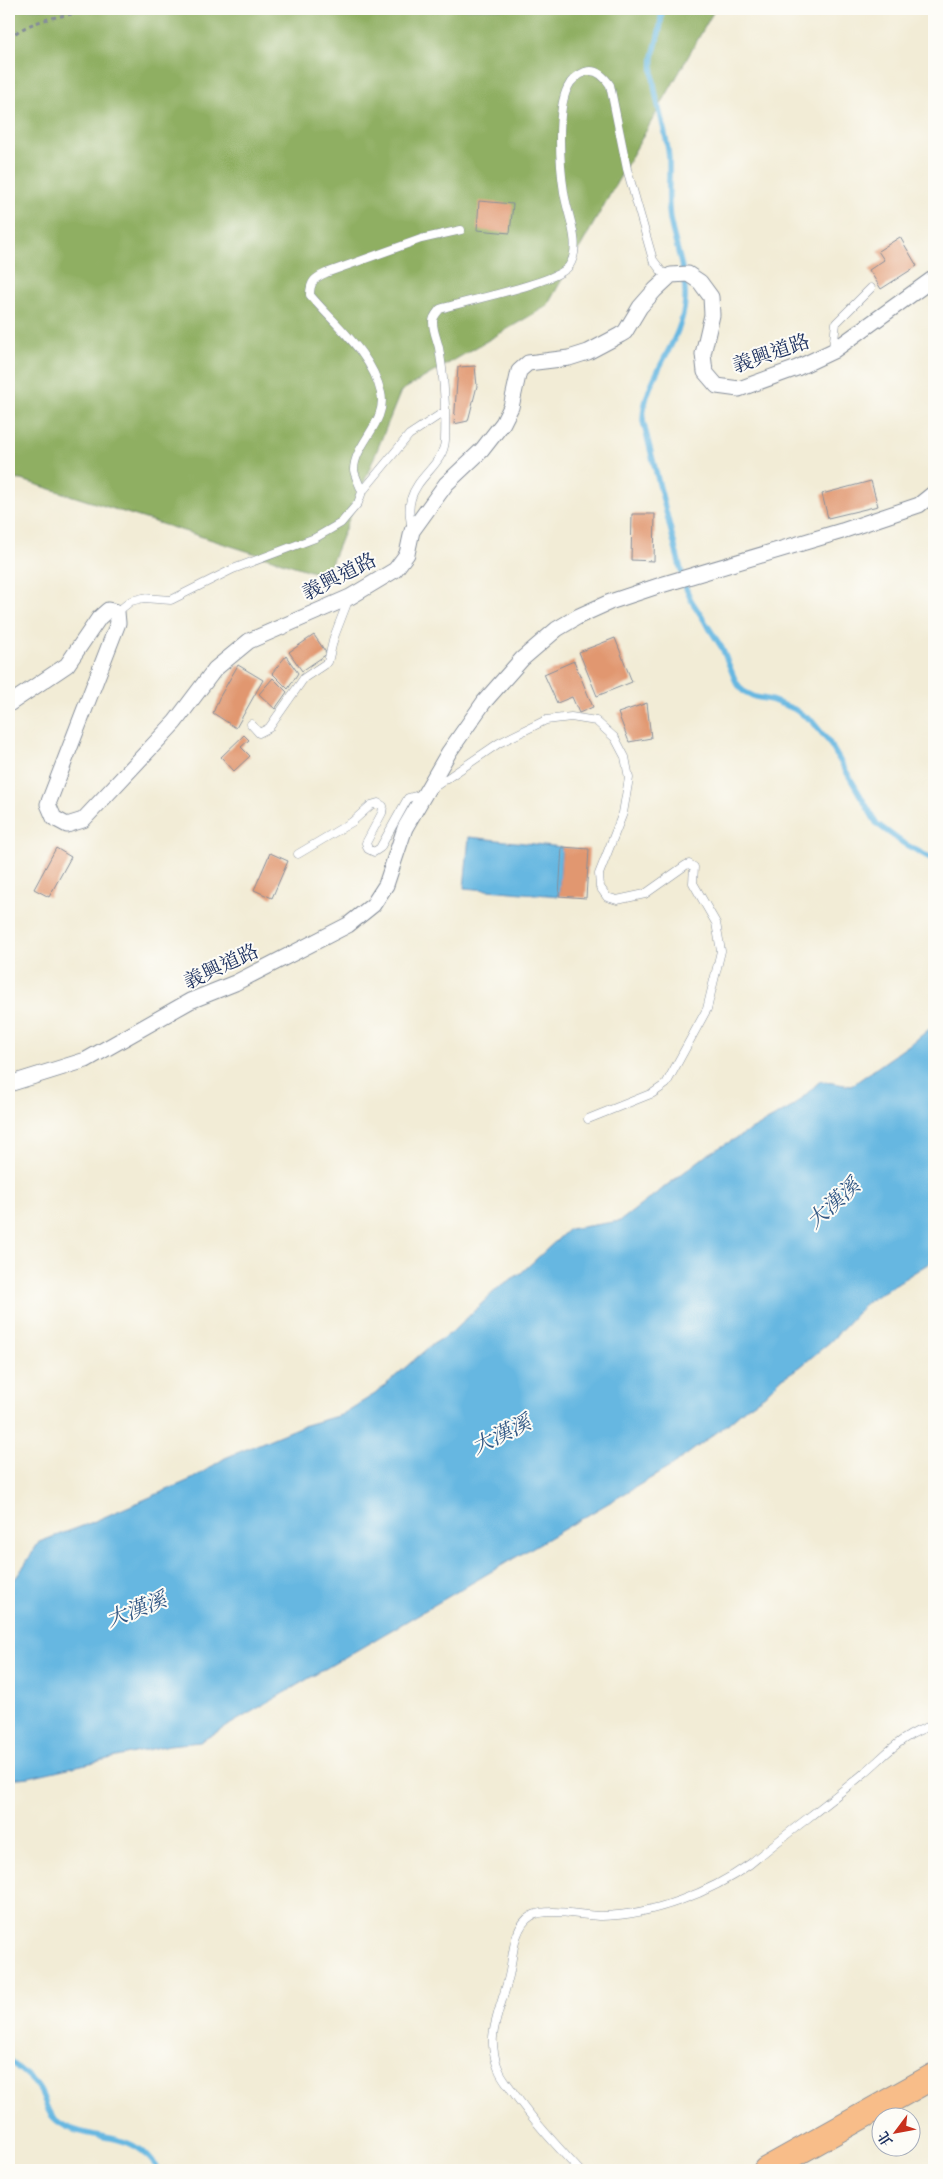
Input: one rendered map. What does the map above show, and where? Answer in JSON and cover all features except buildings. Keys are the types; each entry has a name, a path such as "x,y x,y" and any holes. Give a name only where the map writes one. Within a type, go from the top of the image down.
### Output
{"main road":[{"path":"766,2170 934,2076"}],"street":[{"name":"義興道路","path":"117,612 118,623 48,804 54,818 67,825 83,820 102,802 175,722 216,669 249,641 350,596 395,570 407,554 412,531 446,484 482,450 503,422 510,407 519,370 528,363 569,358 588,352 620,335 625,332 640,307 671,275 688,274 700,282 711,297 712,314 703,354 705,372 717,386 739,389 797,368 833,351 934,278"},
{"name":"義興道路","path":"9,1084 86,1060 190,1001 235,984 348,925 373,905 386,885 405,828 449,752 484,702 522,659 557,629 578,616 610,602 851,528 918,505 934,493"},
{"path":"9,704 68,665 99,618 108,610 117,612"}],"lane":[{"path":"412,531 409,510 411,497 418,484 443,451 445,442 439,348 433,322 435,315 440,309 545,280 562,273 569,266 574,252 574,242 564,192 562,108 568,87 575,78 586,72 596,71 610,85 627,169 653,260 662,272 671,275"},
{"path":"362,492 354,472 356,461 381,412 382,394 375,374 363,355 310,295 310,286 314,278 326,272 420,239 461,230"},
{"path":"833,351 836,323 872,288"},
{"path":"117,612 131,601 143,598 171,600 233,569 315,538 341,523 358,502 362,492 404,440 444,412"},
{"path":"252,724 259,733 269,728 304,678 328,662 334,637 350,596"},
{"path":"298,854 352,822 371,805 378,803 383,806 382,813 366,842 368,849 374,852 380,848 408,798 424,794 499,743 546,720 571,717 596,720 615,738 625,757 629,778 623,813 599,874 600,887 607,897 617,900 645,894 689,864 694,868 693,883 716,923 721,951 707,1009 689,1045 679,1057 673,1073 666,1084 653,1093 588,1118"},
{"path":"579,2170 530,2116 498,2070 493,2038 507,1988 517,1936 523,1922 532,1915 548,1912 600,1916 621,1915 705,1891 731,1878 750,1864 864,1773 898,1741 918,1730 934,1725"}],"path":[{"path":"9,38 20,29 38,21 98,9"}],"green space":[{"path":"9,9 715,9 547,306 401,391 326,576 22,480 9,479"}],"water":[{"path":"469,837 562,847 559,896 464,888"},
{"name":"大漢溪","path":"934,1025 934,1260 867,1302 831,1341 800,1367 782,1378 765,1395 670,1467 200,1742 169,1745 29,1777 9,1779 9,1585 18,1575 39,1542 88,1524 192,1479 225,1458 302,1426 341,1415 375,1394 430,1346 451,1333 500,1286 521,1273 569,1229 620,1221 708,1154 794,1106 820,1081 851,1086"}],"waterway":[{"path":"661,9 660,27 653,57 653,74 655,93 668,148 670,219 684,280 685,301 677,332 649,390 643,421 685,586 691,600 722,648 736,682 743,691 755,697 771,700 794,709 812,721 829,742 877,824 903,843 934,860"},
{"path":"9,2060 37,2086 49,2112 58,2121 74,2130 121,2140 138,2148 160,2170"}]}
